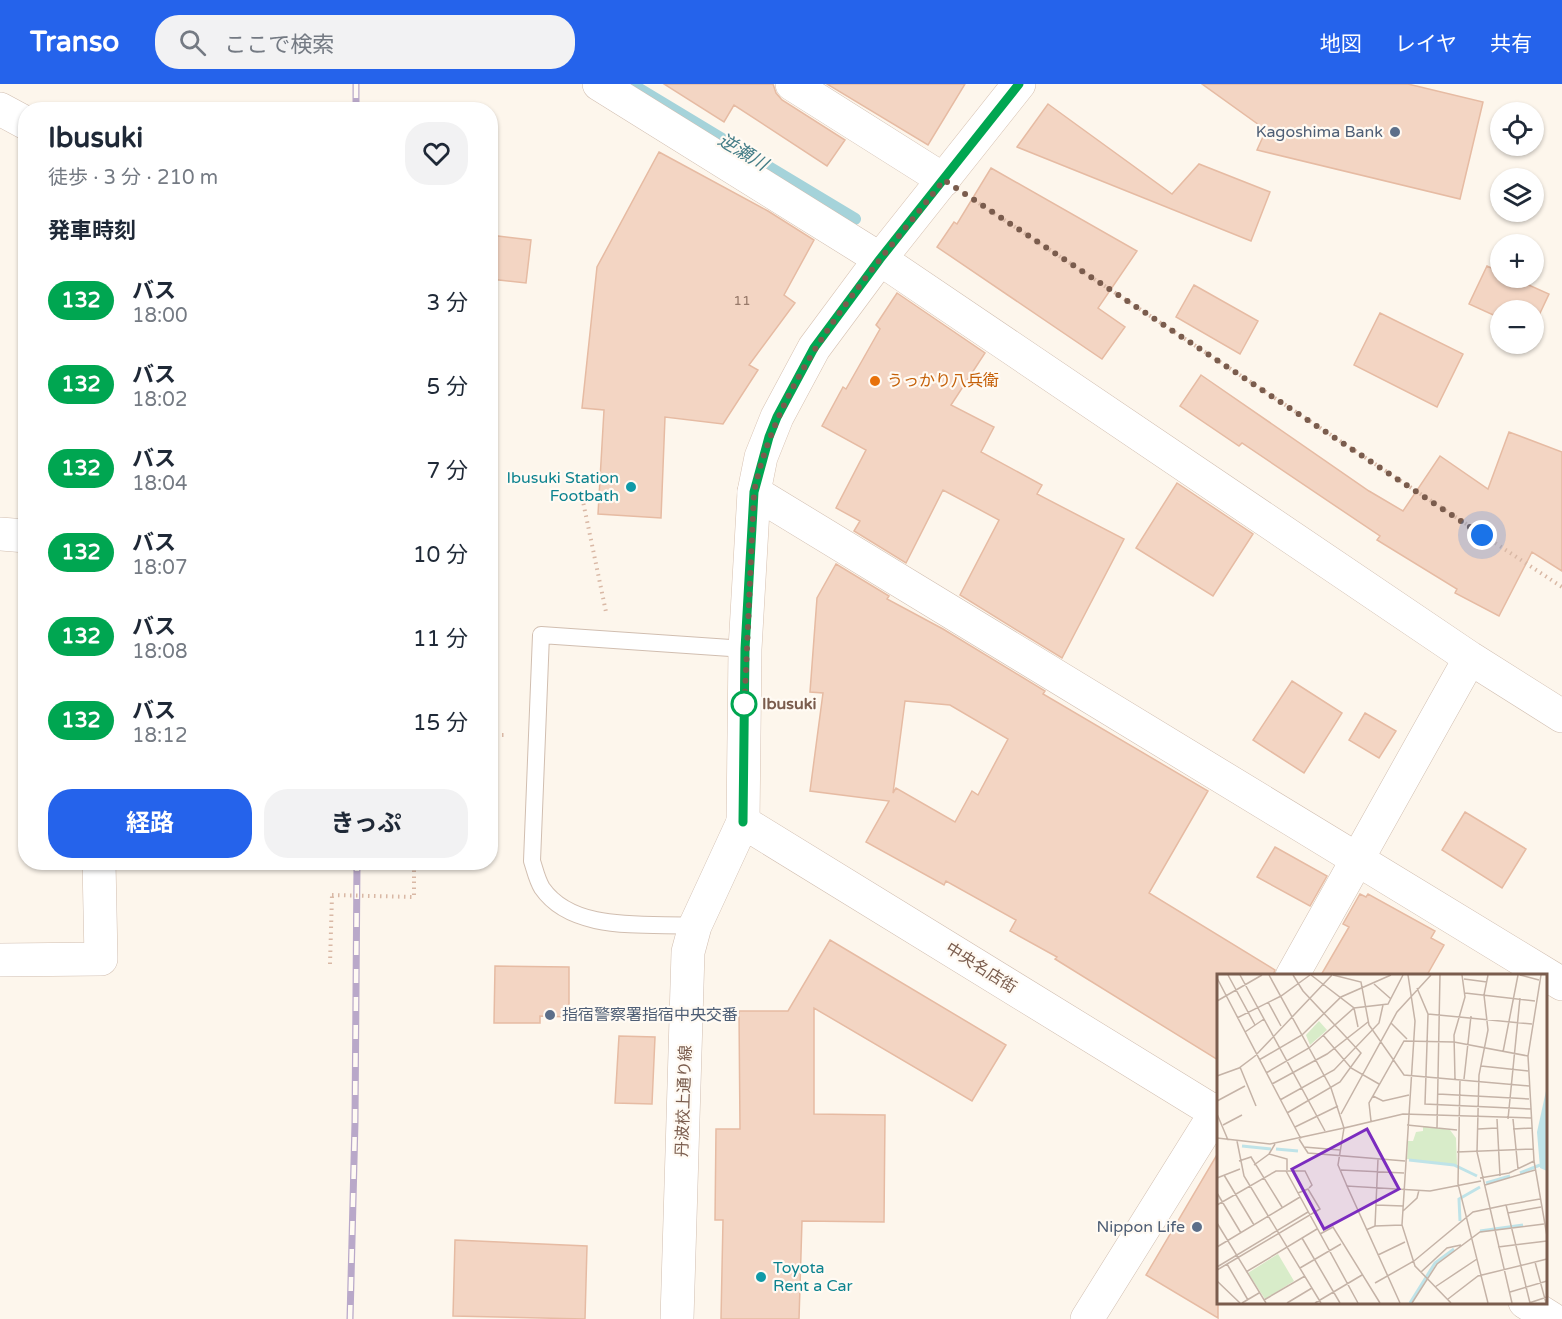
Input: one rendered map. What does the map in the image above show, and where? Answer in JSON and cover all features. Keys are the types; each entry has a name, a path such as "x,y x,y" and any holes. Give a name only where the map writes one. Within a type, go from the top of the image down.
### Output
{"street":[{"path":"599,84 880,259 1470,657 1562,716"},
{"path":"792,84 944,180"},
{"path":"743,822 745,649 754,492 761,458 777,417 814,348 880,259 1019,84"},
{"path":"0,110 18,119"},
{"path":"754,492 1546,974"},
{"path":"0,534 18,535"},
{"path":"1293,974 1470,657"},
{"name":"丹波校上通り線","path":"677,1319 688,952 695,926 743,822"},
{"name":"中央名店街","path":"743,822 1217,1111"},
{"path":"0,960 101,959 99,870"},
{"path":"1547,975 1562,984"},
{"path":"1087,1319 1217,1114"},
{"path":"1528,1304 1552,1319"}],"lane":[{"path":"695,926 596,921 573,915 561,908 542,887 532,861 541,635 745,649"}],"path":[{"path":"944,180 1562,587"},
{"path":"581,492 612,639"},
{"path":"330,964 332,895 414,897 414,870"}],"building":[{"path":"664,84 773,84 782,100 845,140 827,166 734,105 724,122"},
{"path":"827,84 965,84 928,145"},
{"name":"Kagoshima Bank","path":"1202,84 1408,84 1483,102 1460,199 1257,150 1266,130"},
{"path":"1048,104 1172,194 1199,164 1270,192 1251,241 1017,147"},
{"path":"659,152 768,211 814,240 784,295 795,303 749,365 758,370 723,424 665,417 661,518 598,514 604,410 582,408 597,267"},
{"path":"991,168 1137,251 1098,308 1125,327 1102,359 937,247 954,222 957,224"},
{"path":"498,236 531,240 526,283 498,280"},
{"path":"1487,266 1490,267 1490,288 1536,288 1549,294 1544,305 1544,300 1490,300 1490,313 1469,304"},
{"path":"1194,285 1258,321 1240,354 1176,317"},
{"path":"897,293 985,353 951,405 994,427 981,452 1042,485 1037,494 1124,539 1062,658 960,595 999,520 943,490 906,563 854,531 860,521 836,508 866,450 822,426 843,387 846,389 880,329 876,325"},
{"path":"1380,313 1463,354 1437,407 1354,365"},
{"path":"1201,375 1369,491 1403,511 1440,456 1488,489 1509,432 1562,452 1562,571 1532,552 1499,616 1455,593 1457,589 1377,540 1380,536 1242,443 1239,446 1180,406"},
{"path":"1177,483 1253,534 1213,596 1136,548"},
{"path":"836,564 889,596 887,599 943,629 1045,691 1043,694 1208,791 1149,893 1275,970 1273,974 1217,974 1217,1059 1055,959 1057,957 1010,931 1016,920 946,881 944,885 866,842 889,801 810,791 823,693 810,692 817,598","holes":["905,701 950,705 1008,739 978,795 972,791 955,822 896,788 893,793"]},
{"path":"1292,681 1342,713 1304,773 1253,740"},
{"path":"1365,713 1396,731 1379,758 1349,740"},
{"path":"1465,812 1526,849 1502,888 1442,850"},
{"path":"1275,847 1327,876 1310,906 1257,877"},
{"path":"1360,894 1366,897 1368,894 1435,931 1431,938 1444,945 1428,974 1322,974 1349,927 1343,924"},
{"path":"830,940 1006,1045 972,1101 814,1008 814,1114 885,1115 884,1222 802,1221 799,1319 721,1319 723,1220 715,1220 716,1129 740,1129 739,1011 788,1011"},
{"path":"495,966 569,967 569,1017 540,1016 540,1023 494,1023"},
{"path":"619,1036 655,1037 652,1104 615,1103"},
{"name":"Nippon Life","path":"1217,1155 1218,1318 1146,1275"},
{"path":"455,1240 587,1246 585,1319 453,1316"}],"waterway":[{"name":"逆瀬川","path":"631,84 855,219"}],"railway":[{"path":"356,84 356,102"},
{"path":"350,1319 355,1122 357,870"}],"bus line":[{"name":"132","path":"743,822 745,649 754,492 761,458 777,417 814,348 880,259 1019,84"}],"place":[{"name":"Kagoshima Bank","path":"1395,132"},
{"name":"うっかり八兵衛","path":"875,381"},
{"name":"Ibusuki Station Footbath","path":"631,487"},
{"name":"Ibusuki","path":"744,704"},
{"name":"指宿警察署指宿中央交番","path":"550,1015"},
{"name":"Nippon Life","path":"1197,1227"},
{"name":"Toyota Rent a Car","path":"761,1277"}],"route":[{"path":"744,704 744,714 745,649 754,492 761,458 777,417 814,348 880,259 944,180 1482,535"}]}
